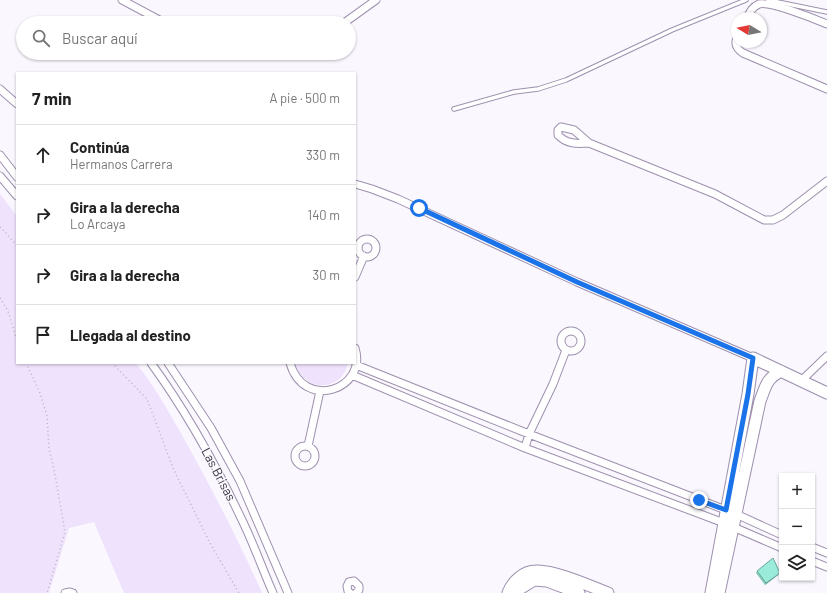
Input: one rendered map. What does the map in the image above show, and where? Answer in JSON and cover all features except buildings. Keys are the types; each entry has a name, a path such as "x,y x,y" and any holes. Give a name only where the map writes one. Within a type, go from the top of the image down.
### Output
{"street":[{"path":"122,0 152,16"},
{"path":"354,16 376,0"},
{"path":"751,12 754,7 759,4 765,4 791,11 827,24"},
{"path":"738,48 743,53 827,88"},
{"path":"0,89 16,103"},
{"path":"589,143 715,194 764,220 773,220 783,215 827,181"},
{"path":"0,155 16,176"},
{"path":"0,176 16,195"},
{"path":"356,184 398,199 584,285 753,358 827,393"},
{"path":"356,276 364,256"},
{"path":"525,448 529,434 553,384 566,350"},
{"path":"356,353 356,364"},
{"path":"801,381 827,356"},
{"path":"719,593 731,512 740,434 753,358"},
{"name":"Las Brisas","path":"152,364 173,394 213,462 241,519 273,593"},
{"name":"Las Brisas","path":"169,364 212,428 240,481 288,593"},
{"path":"290,364 293,372 300,382 309,388 320,391 333,390 344,384 352,375 356,365 731,512 779,534"},
{"path":"731,512 752,438 760,401 772,376 781,371"},
{"path":"352,375 525,448 729,525 779,547"},
{"path":"308,446 320,391"},
{"path":"740,434 752,438"},
{"path":"711,593 729,525"},
{"path":"815,548 827,553"},
{"path":"815,562 827,567"},
{"path":"508,593 511,586 521,576 534,570 549,572 608,593"},
{"path":"513,593 534,580 547,581 579,593"},
{"path":"350,593 347,586 350,582 354,581 359,586 359,590 356,593"},
{"path":"65,593 73,593"}],"lane":[{"path":"454,109 514,92 538,89 566,80 672,30 746,0"},
{"path":"768,0 827,12"}],"path":[{"path":"0,227 8,234 16,245"},
{"path":"0,298 8,311 16,338"},
{"path":"26,364 40,393 47,416 49,448 65,532 47,593"},
{"path":"113,364 147,400 173,468 211,545 239,593"}],"shaded area":[{"path":"0,194 16,215 16,364 137,364 149,380 193,455 234,533 262,593 124,593 94,522 69,528 49,593 0,593"},
{"path":"295,364 348,364 344,373 338,380 331,384 314,384 299,373"}],"route":[{"path":"419,208 577,282 753,358 748,394 726,510 699,500"}]}
